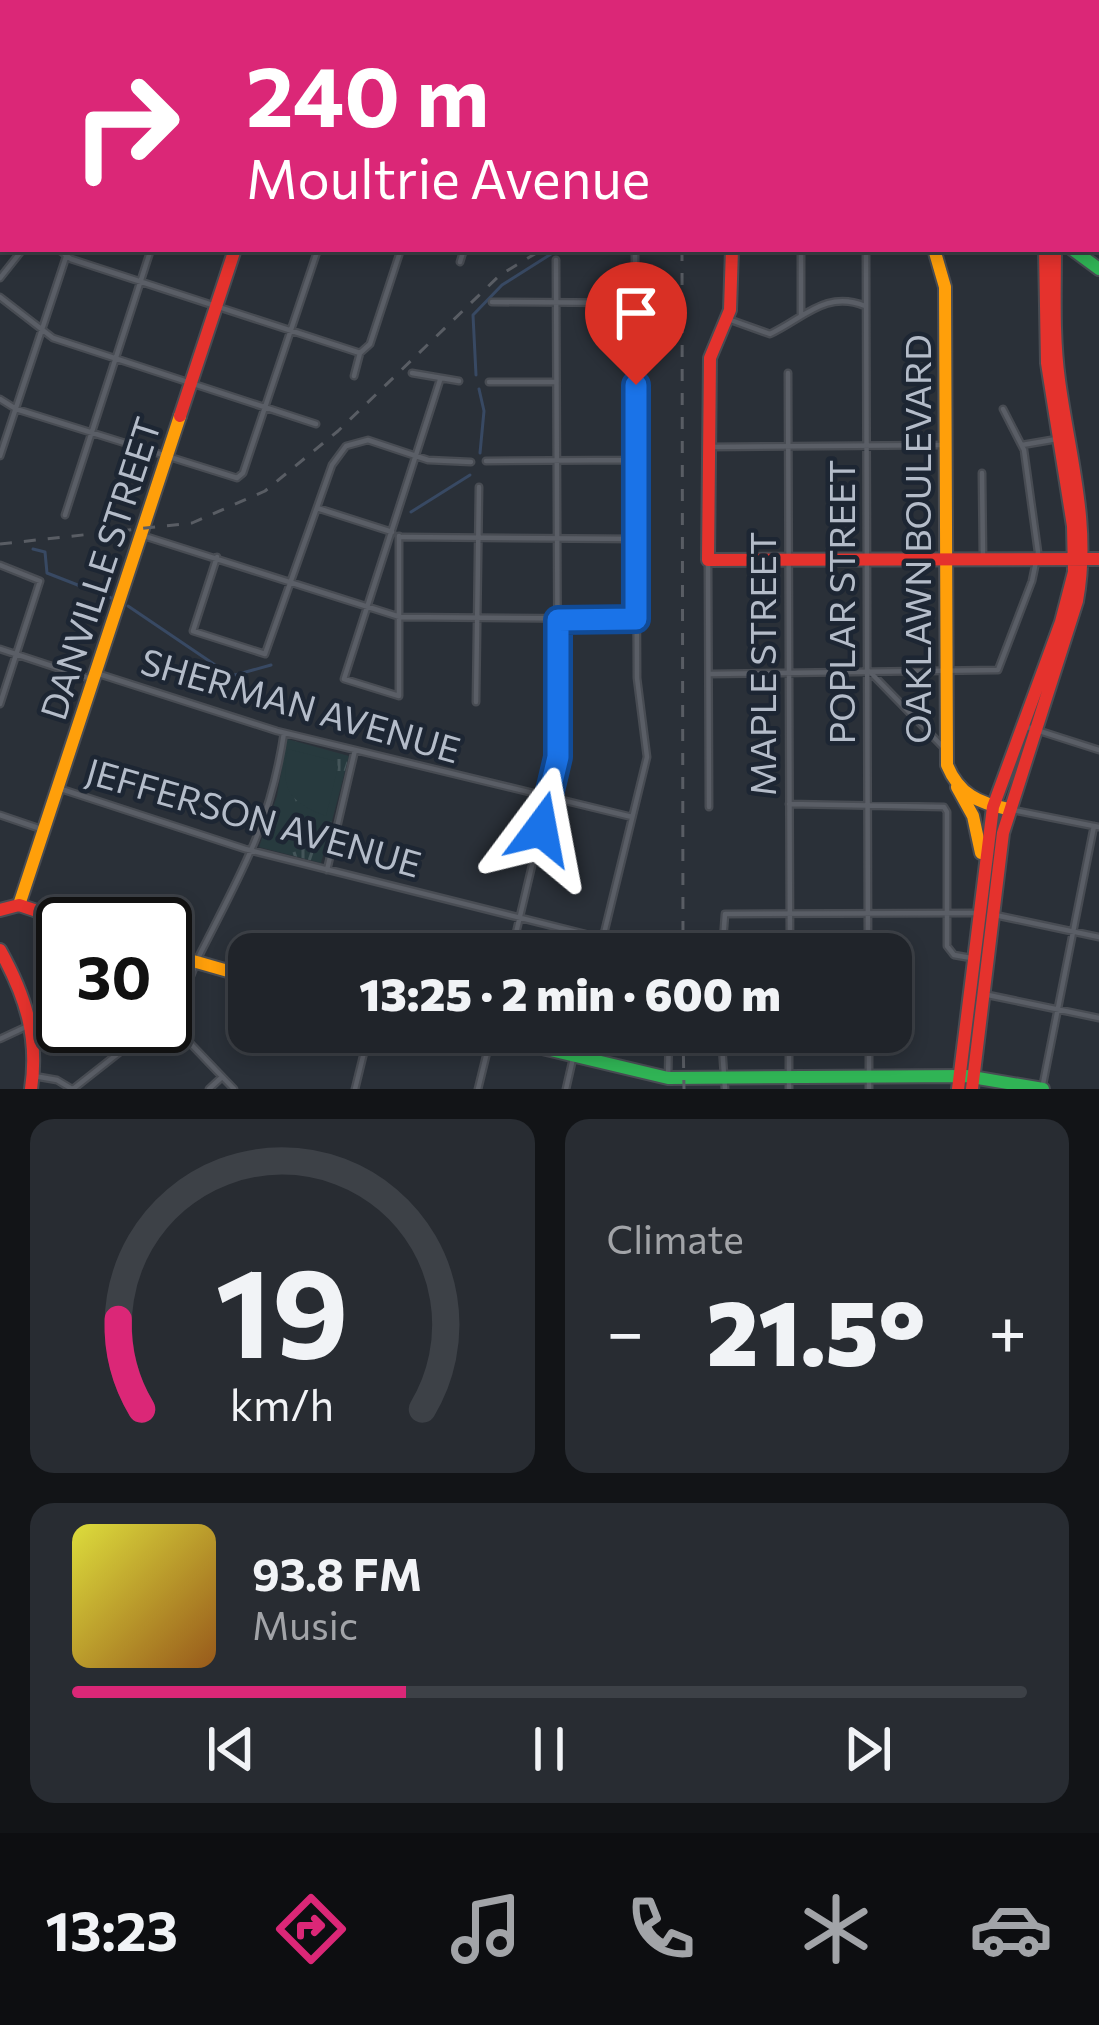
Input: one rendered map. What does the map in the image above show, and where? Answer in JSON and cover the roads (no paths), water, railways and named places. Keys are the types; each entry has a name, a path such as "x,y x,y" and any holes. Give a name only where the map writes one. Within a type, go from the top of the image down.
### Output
{"main road":[{"name":"DANVILLE STREET","path":"20,905 235,252"},
{"path":"732,252 728,320 710,358 707,560 1086,558"},
{"name":"OAKLAWN BOULEVARD","path":"935,252 945,287 949,771 957,787 976,802 1000,808"},
{"path":"983,868 1067,603 1086,558 1047,363 1045,252"},
{"path":"1055,252 1063,438"},
{"path":"957,787 973,817 983,868 985,914 982,993 966,1083"},
{"path":"966,1083 972,958 985,914 1000,808"},
{"path":"0,910 20,905 36,910"},
{"path":"0,950 25,998 32,1024 32,1083"},
{"path":"192,962 228,971"},
{"path":"563,1053 659,1081 966,1083 1042,1089"}],"street":[{"path":"0,278 21,252"},
{"path":"61,252 141,283 360,353"},
{"path":"65,514 149,252"},
{"path":"1,402 234,479 243,473 317,252"},
{"path":"354,376 360,353 370,344 400,252"},
{"path":"460,262 463,252"},
{"path":"604,933 647,757 638,703 636,619 635,252"},
{"path":"801,252 801,316"},
{"name":"POPLAR STREET","path":"866,252 868,933"},
{"path":"0,456 66,257"},
{"path":"516,933 558,751 556,260"},
{"path":"0,297 41,331 316,424"},
{"path":"728,320 766,334 830,300 866,307"},
{"path":"492,302 636,303"},
{"path":"412,373 459,381"},
{"name":"MAPLE STREET","path":"788,374 790,933"},
{"path":"400,536 399,696 344,680 440,380"},
{"path":"489,382 557,382"},
{"path":"710,674 998,670 1037,557 1022,445 1003,410"},
{"path":"1022,445 1063,438"},
{"path":"217,557 193,631 266,654 332,465 346,446 368,440 416,457 471,462"},
{"path":"707,447 946,445"},
{"path":"486,461 636,460"},
{"path":"982,473 983,558"},
{"path":"476,702 478,487"},
{"path":"317,508 400,536 637,538"},
{"path":"141,535 400,617 636,619"},
{"path":"707,560 709,807"},
{"path":"0,566 40,580 0,704"},
{"name":"SHERMAN AVENUE","path":"0,649 284,733 632,818"},
{"path":"868,671 947,751"},
{"path":"1029,728 1099,750"},
{"path":"192,974 272,801 284,733"},
{"path":"327,870 355,750"},
{"name":"JEFFERSON AVENUE","path":"58,788 252,851 587,933"},
{"path":"789,805 940,805 946,809 949,950 972,958"},
{"path":"1000,808 1096,826 1042,1089"},
{"path":"0,815 44,830"},
{"path":"724,933 725,914 947,912 985,914 1099,937"},
{"path":"982,993 1099,1018"},
{"path":"0,1039 32,1024"},
{"path":"192,1045 234,1089"},
{"path":"32,1083 57,1080 73,1089 119,1053"},
{"path":"355,1089 364,1053"},
{"path":"478,1089 487,1053"},
{"path":"566,1089 575,1053"},
{"path":"723,1053 725,1084"},
{"path":"789,1053 789,1084"},
{"path":"869,1053 869,1084"},
{"path":"209,1089 222,1076"}],"waterway":[{"path":"476,375 473,315 502,285 554,252"},
{"path":"479,389 484,411 480,453"},
{"path":"411,512 470,475"},
{"path":"33,549 45,552 47,573 111,598"},
{"path":"128,606 227,673 271,665"}],"railway":[{"path":"0,544 192,523 265,491 338,431 500,275 538,252"},
{"path":"682,252 683,933"},
{"path":"683,1053 684,1089"}]}
